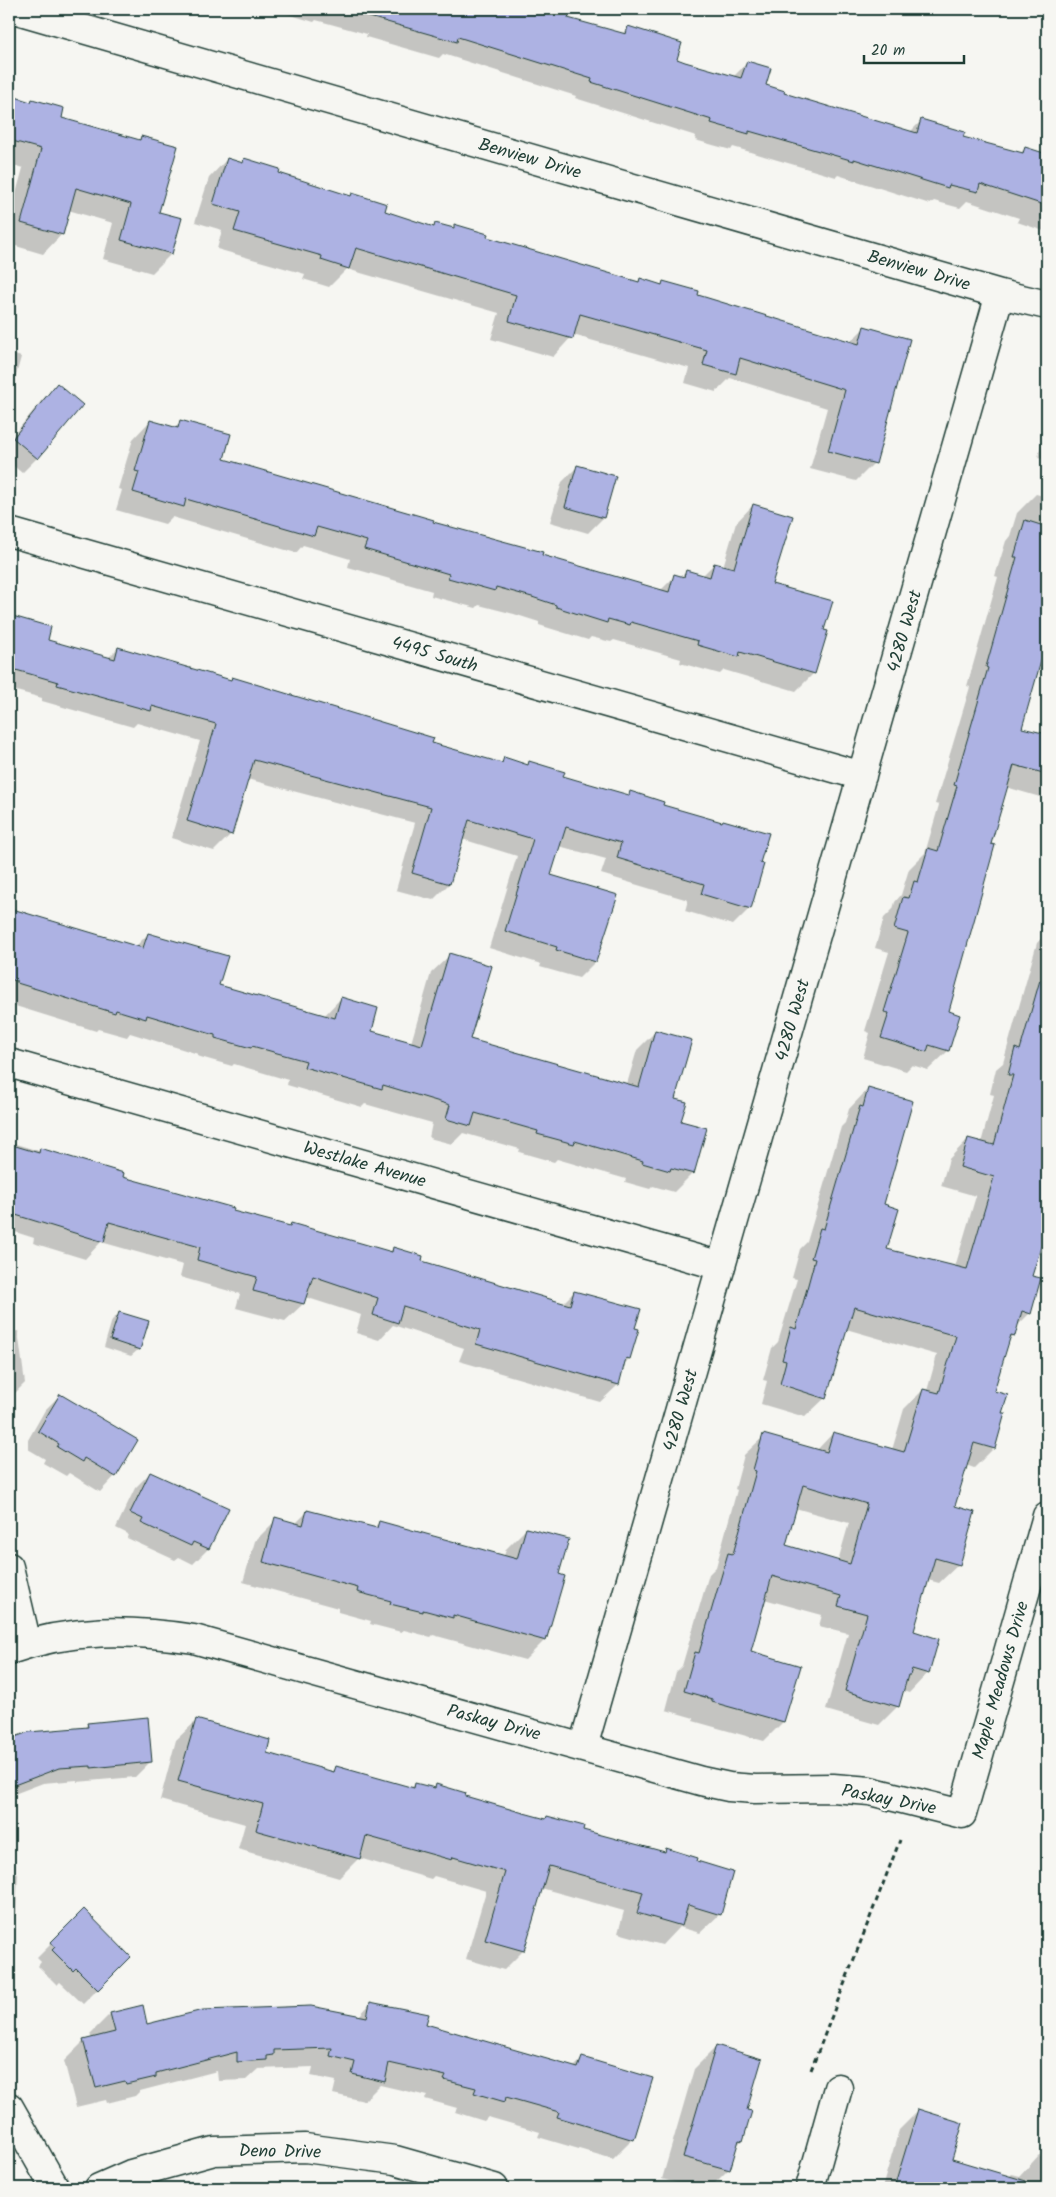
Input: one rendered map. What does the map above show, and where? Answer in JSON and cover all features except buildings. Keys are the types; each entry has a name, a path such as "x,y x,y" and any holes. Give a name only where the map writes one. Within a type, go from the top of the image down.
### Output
{"street":[{"name":"Benview Drive","path":"14,9 1000,294 1047,305"},
{"name":"4280 West","path":"583,1747 1000,294"},
{"name":"4495 South","path":"9,532 862,776"},
{"name":"Westlake Avenue","path":"9,1062 721,1266"},
{"name":"Maple Meadows Drive","path":"962,1814 1047,1516"},
{"name":"Paskay Drive","path":"9,1567 18,1647 98,1632 143,1632 194,1639 701,1781 729,1787 833,1788 870,1791 962,1814"},
{"path":"810,2188 838,2088"},
{"path":"9,2107 55,2188"},
{"name":"Deno Drive","path":"99,2188 131,2174 214,2151 305,2148 395,2160 494,2188"}],"path":[{"path":"811,2070 900,1840"}]}
